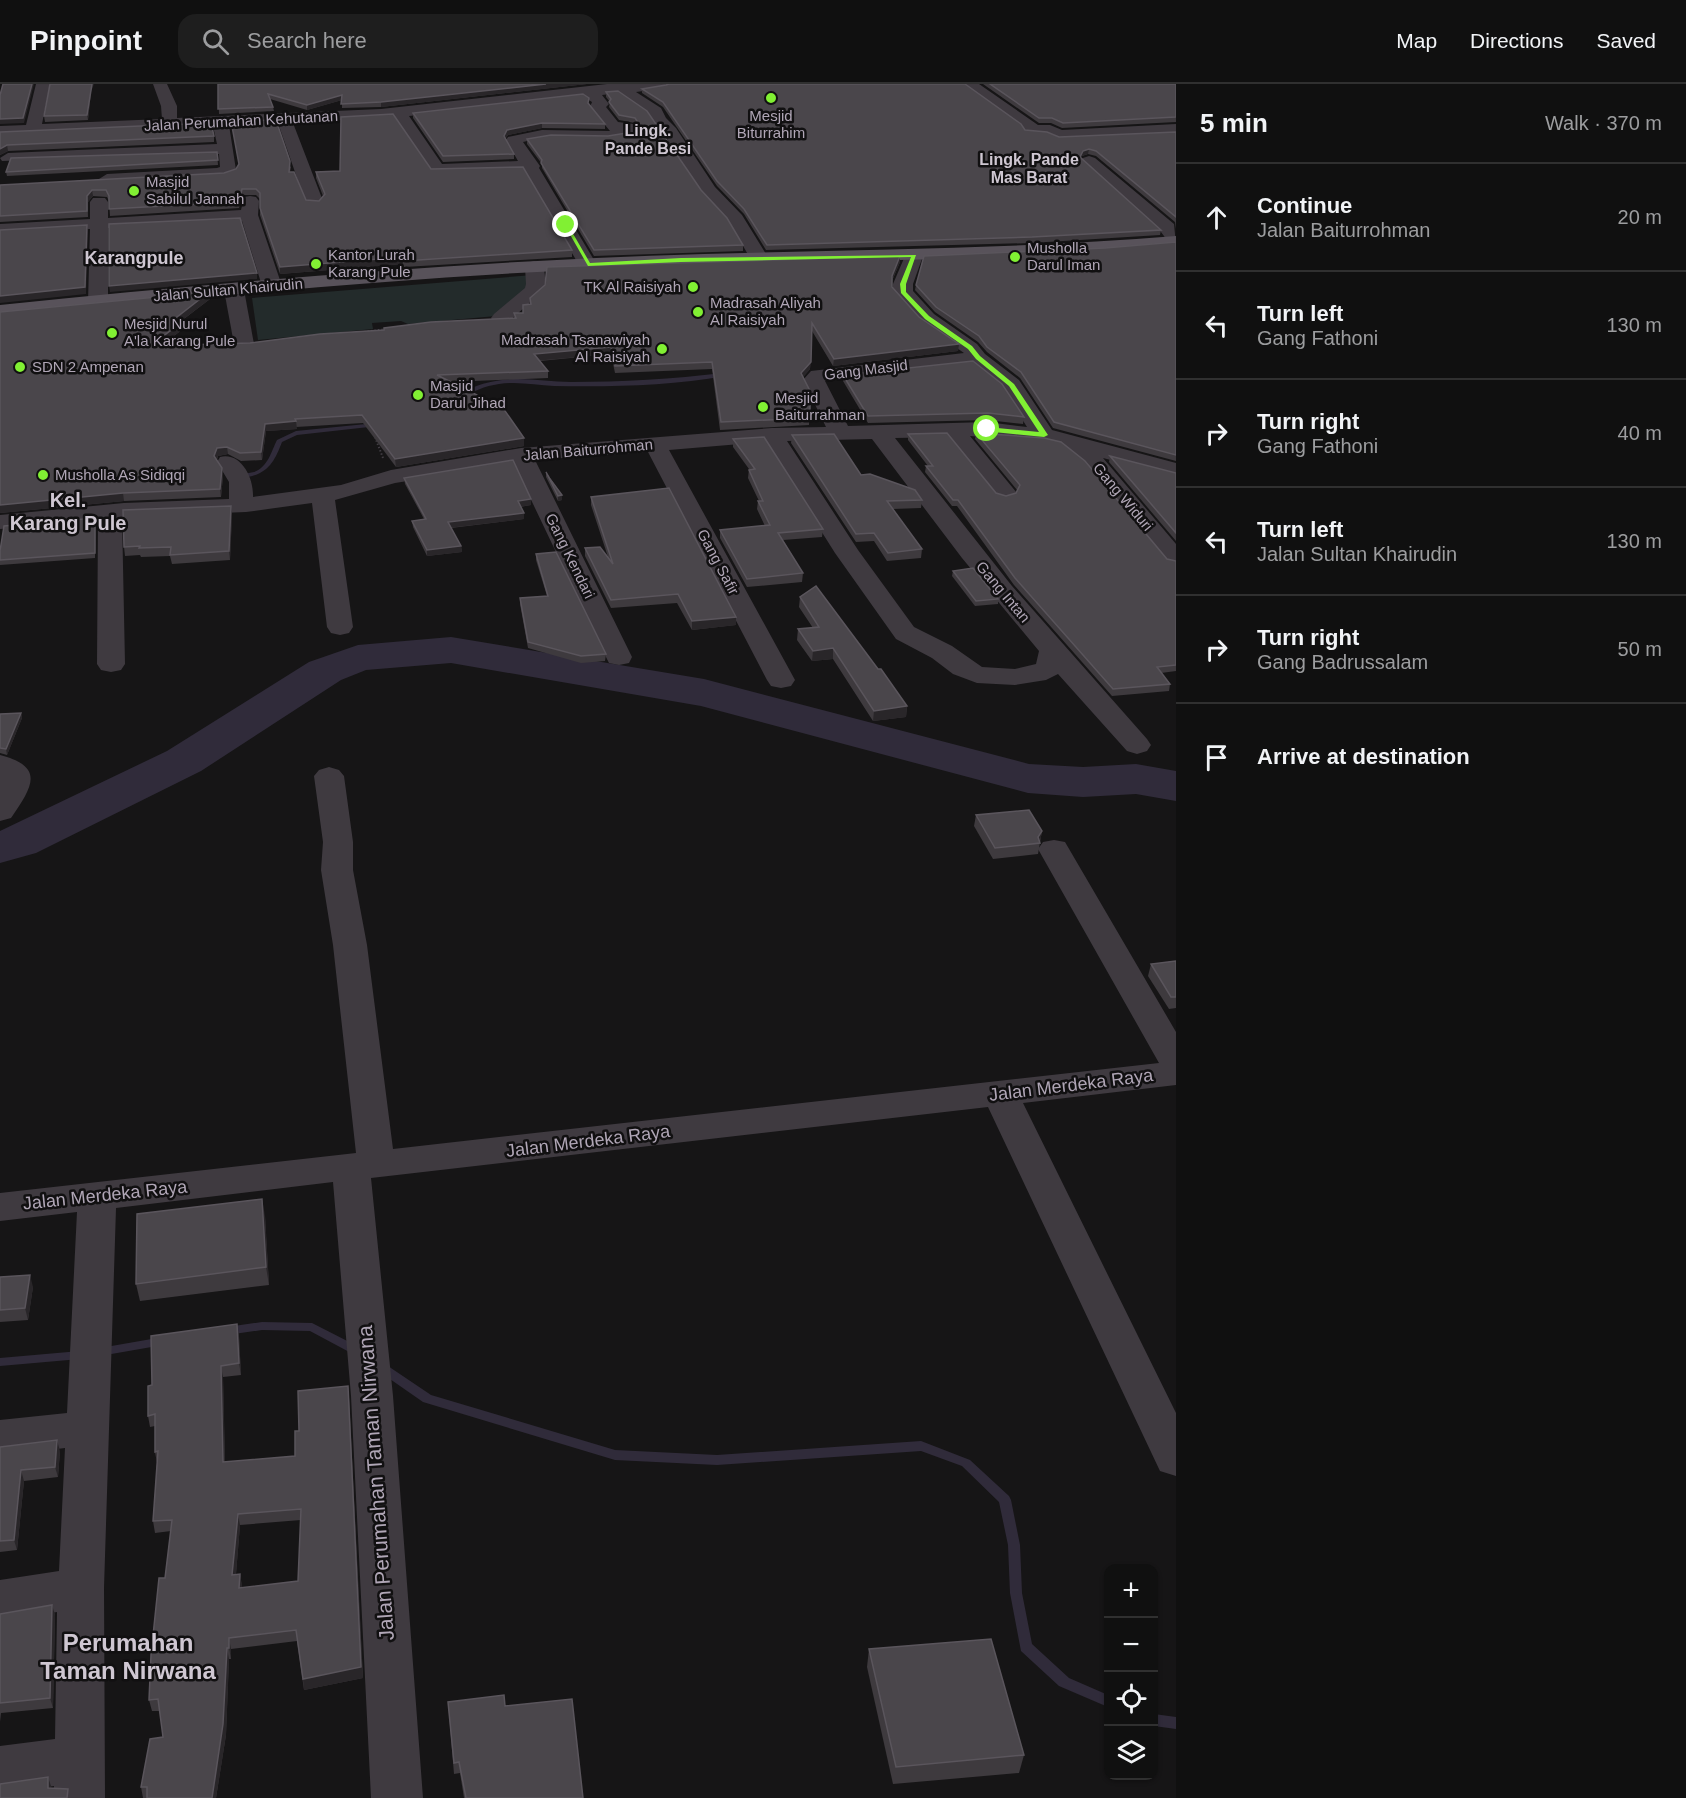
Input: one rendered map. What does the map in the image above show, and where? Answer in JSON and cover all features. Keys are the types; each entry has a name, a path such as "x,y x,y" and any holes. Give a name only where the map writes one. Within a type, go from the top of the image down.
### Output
{"main road":[{"name":"Jalan Sultan Khairudin","path":"0,311 272,286 534,267 914,256 1176,241"}],"street":[{"path":"33,130 43,84"},
{"path":"160,84 169,106 170,124"},
{"name":"Jalan Perumahan Kehutanan","path":"7,130 358,116 588,93 619,86 665,84"},
{"path":"969,84 1031,126 1030,130 1072,135 1176,129"},
{"path":"619,86 647,108 656,111 658,120 670,131 709,190 736,219 759,259"},
{"path":"450,91 481,105"},
{"path":"588,93 598,99 601,105 598,107 614,127 628,128 630,132 569,134 514,140 532,166 588,265"},
{"path":"399,112 439,170 532,166"},
{"path":"284,119 314,201"},
{"path":"98,302 96,189 219,173 230,169 220,122"},
{"path":"4,164 7,130"},
{"name":"Jalan Perumahan Kehutanan","path":"4,164 224,149"},
{"path":"1089,161 1168,228 1176,241"},
{"path":"0,229 98,223 249,208 272,286"},
{"path":"914,256 903,284 905,294 927,318 970,348 1011,385 1054,437"},
{"path":"501,318 533,291 536,284 534,267"},
{"path":"234,290 244,344"},
{"name":"Gang Masjid","path":"840,432 814,380 818,375 978,357"},
{"path":"952,429 1005,493"},
{"name":"Jalan Baiturrohman","path":"0,522 110,511 239,506 344,492 390,477 521,455 772,435 952,429 1054,437 1176,470"},
{"name":"Gang Intan","path":"878,431 927,500 1052,652 1137,745"},
{"path":"772,435 847,553 905,633 942,652 977,675 1015,677 1036,674 1048,669 1052,652"},
{"name":"Gang Widuri","path":"1054,437 1094,461 1130,507 1176,559"},
{"name":"Gang Safir","path":"655,444 781,680"},
{"name":"Gang Kendari","path":"521,455 619,657"},
{"path":"235,471 243,489 239,506"},
{"path":"323,495 340,627"},
{"path":"110,511 111,664"},
{"path":"0,764 14,768 16,771 16,782 0,812"},
{"name":"Jalan Perumahan Taman Nirwana","path":"329,776 338,842 337,870 350,945 364,1167 370,1375 397,1798"},
{"path":"1054,849 1176,1062"},
{"name":"Jalan Merdeka Raya","path":"0,1207 1176,1072"},
{"path":"1000,1093 1176,1458"},
{"path":"0,1770 79,1778 81,1588 97,1196"},
{"path":"0,1438 86,1428"},
{"path":"0,1601 81,1588"}],"path":[{"path":"357,332 390,329"},
{"path":"372,429 390,477"}],"shaded area":[{"path":"533,275 533,290 496,316 408,324 401,321 372,323 373,329 258,340 252,298"}],"building":[{"path":"3,84 32,84 23,118 0,119 0,95"},
{"path":"50,84 92,84 87,115 44,116"},
{"path":"218,84 546,84 381,102 341,104 342,95 307,105 268,94 273,107 218,109"},
{"path":"669,84 965,84 1021,124 1025,130 1047,132 1059,137 1176,132 1176,217 1096,151 1089,149 1083,151 1080,157 1161,230 1032,237 767,245 744,209 717,181 663,102 642,89"},
{"path":"990,84 1176,84 1176,117 1063,123 1052,118 1039,118"},
{"path":"618,91 647,111 701,190 727,218 743,245 594,250 541,163 542,160 527,139 551,135 608,136 639,131 641,127 635,118 619,115 609,102 611,99 606,92"},
{"path":"583,94 589,98 588,103 605,124 542,123 507,130 504,136 514,154 443,156 413,113"},
{"path":"393,114 431,169 523,167 572,250 403,261 403,257 280,267 260,208 260,193 256,189 242,189 239,202 109,209 109,196 106,190 92,190 87,196 87,211 0,216 0,185 224,173 236,169 239,164 231,121 276,120 290,161 289,172 294,172 306,200 319,201 325,194 316,172 340,171 341,117"},
{"path":"211,123 214,136 7,145 0,149 0,132"},
{"path":"217,152 218,160 6,172 11,158"},
{"path":"240,218 257,273 109,286 109,224"},
{"path":"87,225 85,287 0,296 0,230"},
{"path":"1176,242 1176,455 1054,422 1021,372 987,347 979,336 936,307 916,285 924,256 1105,248"},
{"path":"900,256 892,276 892,287 919,317 959,344 834,359 812,323 811,362 801,373 810,391 810,418 721,422 712,362 615,366 611,347 534,354 548,371 437,375 503,408 524,438 395,459 362,415 295,419 296,421 265,424 261,452 240,453 227,447 217,448 214,456 222,468 220,489 123,493 0,505 0,312 209,292 172,321 182,322 150,346 250,343 320,334 384,330 384,328 431,322 516,318 514,313 523,313 523,305 531,304 530,298 545,285 547,267"},
{"path":"973,361 1002,384 1024,417 988,413 868,416 843,375"},
{"path":"947,433 996,493 1006,496 1016,493 1020,485 976,433 1044,438 1061,442 1085,461 1167,559 1176,561 1176,665 1157,667 1170,684 1113,689 1015,578 958,500 953,500 926,466 933,466 908,434"},
{"path":"834,434 861,475 870,474 915,490 922,500 887,501 922,549 888,553 874,533 856,534 792,435"},
{"path":"764,437 823,529 778,533 803,573 747,579 720,530 770,525 758,501 763,501 749,470 755,469 733,439"},
{"path":"1110,456 1176,473 1176,533"},
{"path":"513,460 531,499 518,501 524,513 448,522 461,546 427,550 412,521 426,519 404,478"},
{"path":"546,472 550,479 562,495 558,496"},
{"path":"669,488 736,617 692,621 678,594 611,600 585,548 600,547 613,564 591,497"},
{"path":"231,506 229,551 170,555 171,547 124,547 123,510"},
{"path":"95,518 95,553 0,560 4,526"},
{"path":"556,552 606,654 581,656 528,642 520,598 548,596 536,554"},
{"path":"973,568 998,599 976,601 953,571"},
{"path":"816,586 907,706 874,711 833,648 813,651 798,629 819,627 800,597"},
{"path":"21,713 6,749 0,748 0,714"},
{"path":"1029,810 1042,831 1038,837 1040,843 995,848 976,815"},
{"path":"1176,961 1176,997 1171,997 1151,964"},
{"path":"262,1199 266,1267 136,1284 137,1214"},
{"path":"30,1275 25,1308 0,1310 0,1277"},
{"path":"237,1324 239,1363 221,1366 223,1462 295,1456 295,1431 299,1431 298,1391 348,1386 361,1667 303,1679 296,1630 229,1638 223,1724 212,1798 147,1798 147,1787 141,1787 150,1739 163,1737 158,1699 149,1700 159,1578 165,1578 172,1520 153,1521 158,1451 155,1452 155,1414 148,1416 148,1386 152,1385 151,1336","holes":["301,1509 298,1581 239,1588 240,1574 232,1575 238,1514"]},
{"path":"57,1440 55,1467 21,1470 14,1540 0,1541 0,1447"},
{"path":"52,1605 50,1698 0,1703 0,1614"},
{"path":"991,1639 1024,1755 896,1767 869,1649"},
{"path":"504,1695 505,1706 572,1699 583,1798 466,1798 459,1762 454,1763 448,1702"},
{"path":"48,1777 48,1788 68,1789 67,1798 0,1798 0,1784"}],"waterway":[{"path":"459,399 479,387 509,381 554,384 622,383 723,375"},
{"path":"237,476 255,474 266,468 279,441 296,433 376,425"},
{"path":"0,848 18,842 184,761 325,671 358,658 451,650 704,693 1028,778 1083,782 1136,779 1176,786"},
{"path":"227,1331 262,1326 312,1327 357,1351"},
{"path":"100,1352 163,1341"},
{"path":"0,1362 80,1355"},
{"path":"381,1367 427,1399 615,1455 717,1460 921,1446 966,1463 1005,1500 1014,1545 1016,1593 1026,1647 1064,1682 1104,1699"},
{"path":"1158,1721 1176,1723"}],"place":[{"name":"Mesjid Biturrahim","path":"771,98"},
{"name":"Masjid Sabilul Jannah","path":"134,191"},
{"name":"Musholla Darul Iman","path":"1015,257"},
{"name":"Kantor Lurah Karang Pule","path":"316,264"},
{"name":"TK Al Raisiyah","path":"693,287"},
{"name":"Madrasah Aliyah Al Raisiyah","path":"698,312"},
{"name":"Mesjid Nurul A'la Karang Pule","path":"112,333"},
{"name":"Madrasah Tsanawiyah Al Raisiyah","path":"662,349"},
{"name":"SDN 2 Ampenan","path":"20,367"},
{"name":"Masjid Darul Jihad","path":"418,395"},
{"name":"Mesjid Baiturrahman","path":"763,407"},
{"name":"Musholla As Sidiqqi","path":"43,475"}],"district":[{"name":"Lingk. Pande Besi","path":"648,139"},
{"name":"Lingk. Pande Mas Barat","path":"1029,168"},
{"name":"Karangpule","path":"134,258"},
{"name":"Kel. Karang Pule","path":"68,512"},
{"name":"Perumahan Taman Nirwana","path":"128,1657"}],"route":[{"path":"566,225 588,265 681,260 914,256 903,284 903,292 927,318 970,348 1011,385 1031,412 1044,435 987,429"}]}
